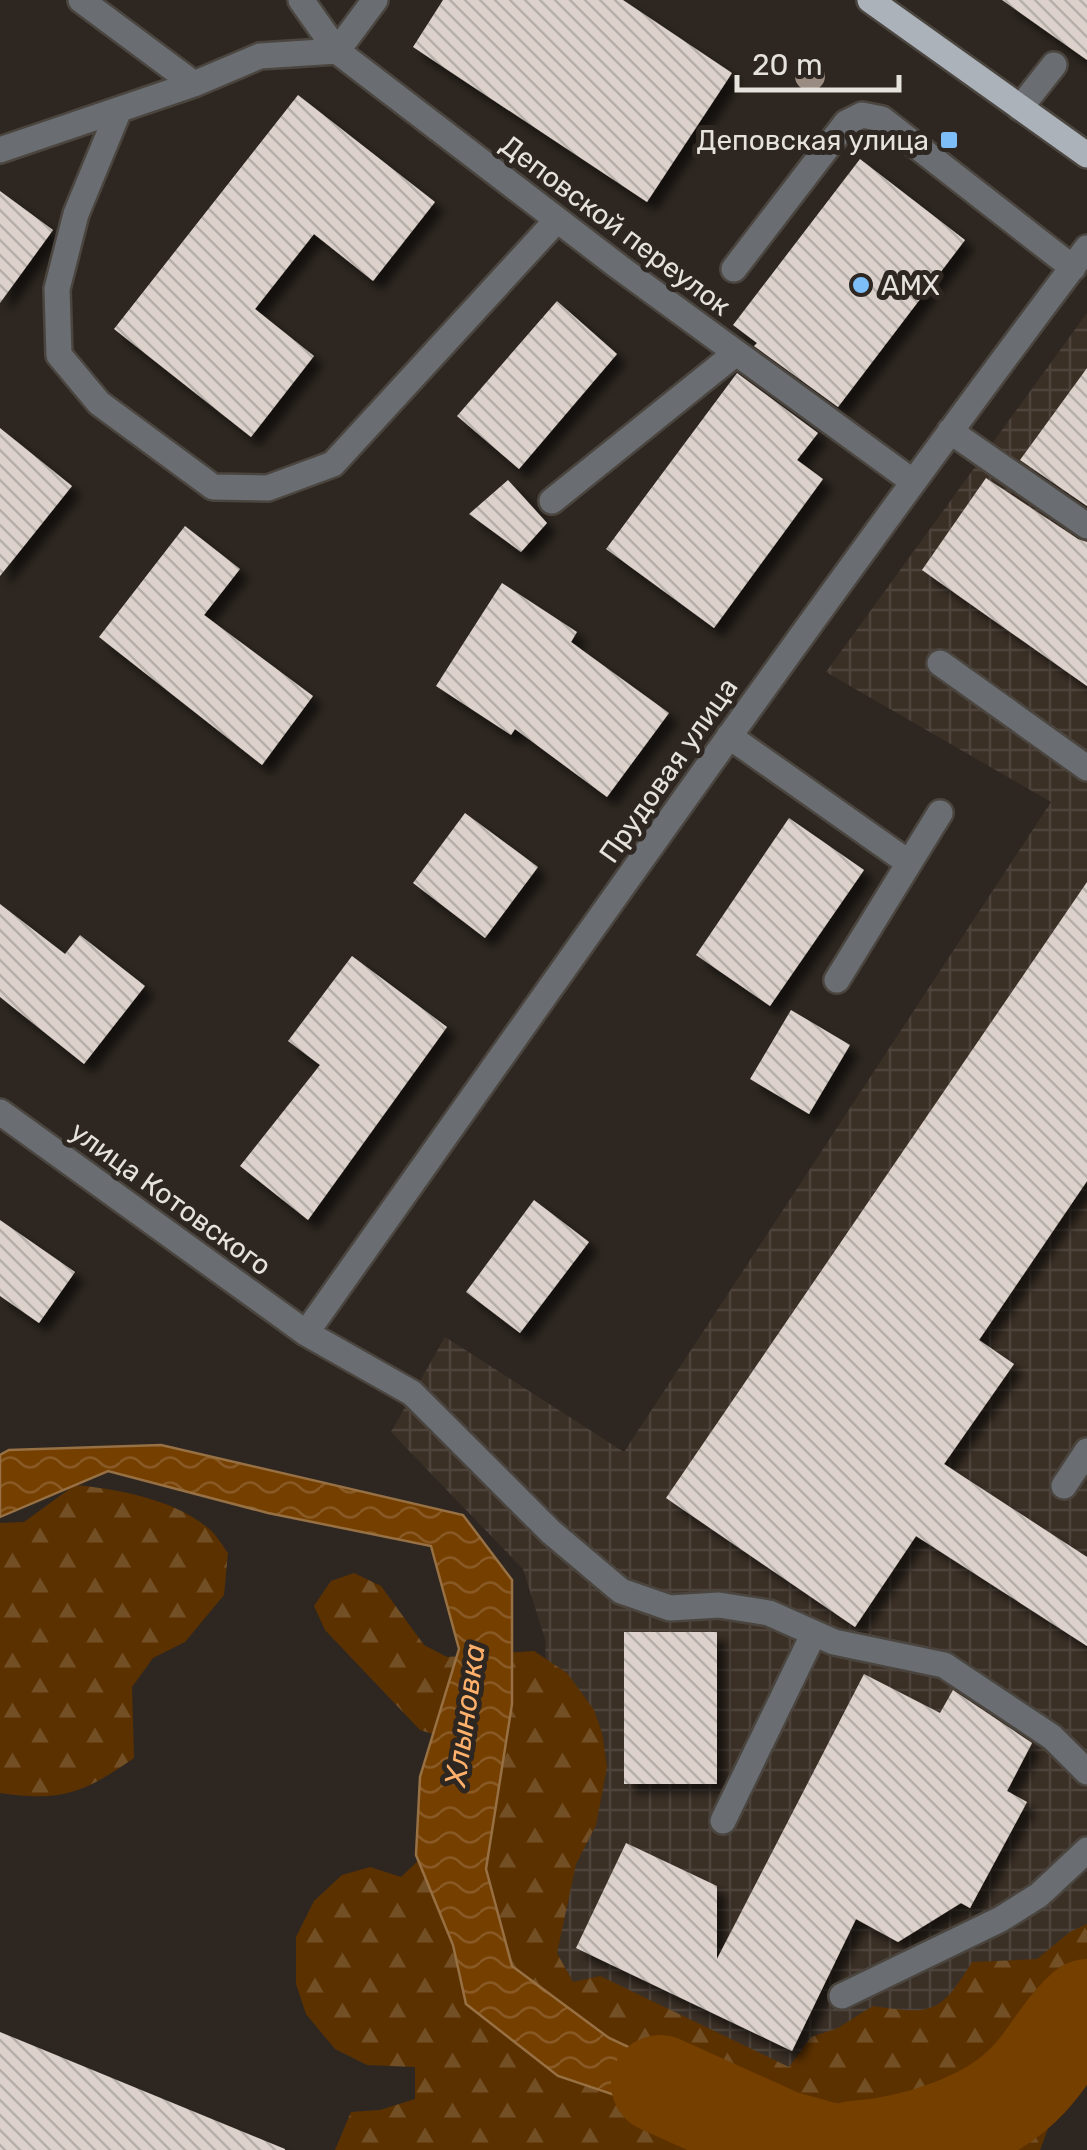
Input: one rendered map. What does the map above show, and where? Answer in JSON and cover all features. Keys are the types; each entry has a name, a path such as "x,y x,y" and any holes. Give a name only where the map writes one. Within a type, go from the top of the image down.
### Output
{"main road":[{"path":"870,0 1087,155"}],"street":[{"path":"81,0 194,84"},
{"name":"Деповской переулок","path":"301,0 337,52 557,220 912,481"},
{"path":"0,150 194,84 260,56 337,52 375,0"},
{"path":"1020,108 1054,65"},
{"path":"118,110 76,214 57,289 59,355 99,404 213,487 268,488 333,464 557,220"},
{"path":"734,269 846,122 862,114 882,118 1080,258"},
{"name":"Прудовая улица","path":"306,1332 728,736 912,481 1080,258"},
{"path":"552,501 736,352"},
{"path":"950,432 1087,526"},
{"path":"940,663 1087,768"},
{"path":"728,736 909,863"},
{"path":"838,980 940,813"},
{"name":"улица Котовского","path":"0,1112 306,1332 412,1393 551,1532 621,1592 670,1608 719,1606 769,1613 834,1642 944,1665 1052,1737 1087,1772"},
{"path":"1064,1486 1087,1451"},
{"path":"723,1821 814,1633"},
{"path":"842,1996 1001,1920 1040,1896 1087,1850"}],"shaded area":[{"path":"1087,313 1087,1972 789,2068 573,1982 557,1954 545,1639 523,1569 391,1432 445,1337 624,1452 1051,802 826,672"}],"green space":[{"path":"75,1485 162,1503 208,1528 228,1553 224,1595 185,1642 153,1658 132,1687 134,1758 72,1792 40,1796 0,1793 0,1523 24,1522"},
{"path":"354,1573 381,1586 424,1645 447,1657 534,1651 567,1673 594,1710 607,1767 596,1825 576,1864 557,1953 573,1982 600,1976 789,2067 811,2037 838,2028 873,2006 909,2010 933,2007 951,1992 972,1962 1037,1959 1070,1932 1087,1924 1087,2071 1056,2107 1040,2150 335,2150 351,2112 380,2110 415,2099 415,2067 367,2065 335,2049 306,2014 296,1984 296,1937 314,1901 342,1875 370,1867 401,1877 433,1847 477,1748 420,1730 325,1630 314,1606 331,1581"}],"water":[{"path":"161,1445 463,1515 512,1580 512,1704 486,1869 512,1966 609,2038 789,2122 778,2150 558,2076 466,2004 453,1945 416,1855 420,1777 459,1649 431,1546 268,1513 108,1471 0,1517 0,1455 9,1450"}],"building":[{"path":"443,0 623,0 732,73 647,202 413,47"},
{"path":"1002,0 1087,0 1087,60"},
{"path":"298,95 435,202 373,281 314,234 255,309 314,356 251,437 114,329"},
{"name":"AMX","path":"860,159 965,240 838,407 754,346 757,343 733,325"},
{"path":"0,191 53,230 0,303"},
{"path":"557,301 617,354 519,469 457,416"},
{"path":"1087,368 1087,506 1020,460"},
{"path":"737,373 818,433 797,460 823,479 714,628 606,549"},
{"path":"0,428 72,486 0,576"},
{"path":"986,478 1087,542 1087,686 922,570"},
{"path":"508,480 547,523 521,552 469,514"},
{"path":"185,526 240,569 204,615 313,696 262,765 99,637"},
{"path":"502,583 577,632 571,642 669,713 607,797 515,729 511,735 436,686"},
{"path":"465,813 538,867 485,938 413,883"},
{"path":"789,818 864,870 770,1006 696,955"},
{"path":"1087,882 1087,1181 979,1340 1014,1364 944,1464 1087,1557 1087,1646 916,1536 855,1627 666,1498"},
{"path":"0,904 65,954 80,935 145,986 84,1064 0,997"},
{"path":"352,956 447,1027 308,1220 240,1166 320,1065 288,1041"},
{"path":"791,1010 850,1045 809,1114 750,1079"},
{"path":"534,1200 589,1242 520,1333 466,1292"},
{"path":"0,1220 75,1272 39,1323 0,1296"},
{"path":"624,1632 717,1632 717,1784 624,1784"},
{"path":"864,1674 940,1713 953,1690 1032,1743 1007,1791 1027,1802 970,1908 961,1903 898,1942 856,1919 792,2051 576,1948 626,1843 717,1886 717,1959"},
{"path":"0,2032 285,2149 285,2150 0,2150"}],"waterway":[{"name":"Хлыновка","path":"854,2150 948,2130 993,2108 1029,2079 1087,2008"},
{"name":"Хлыновка","path":"660,2084 782,2139 822,2150"}],"place":[{"name":"Деповская улица","path":"949,140"},
{"name":"AMX","path":"861,285"}]}
